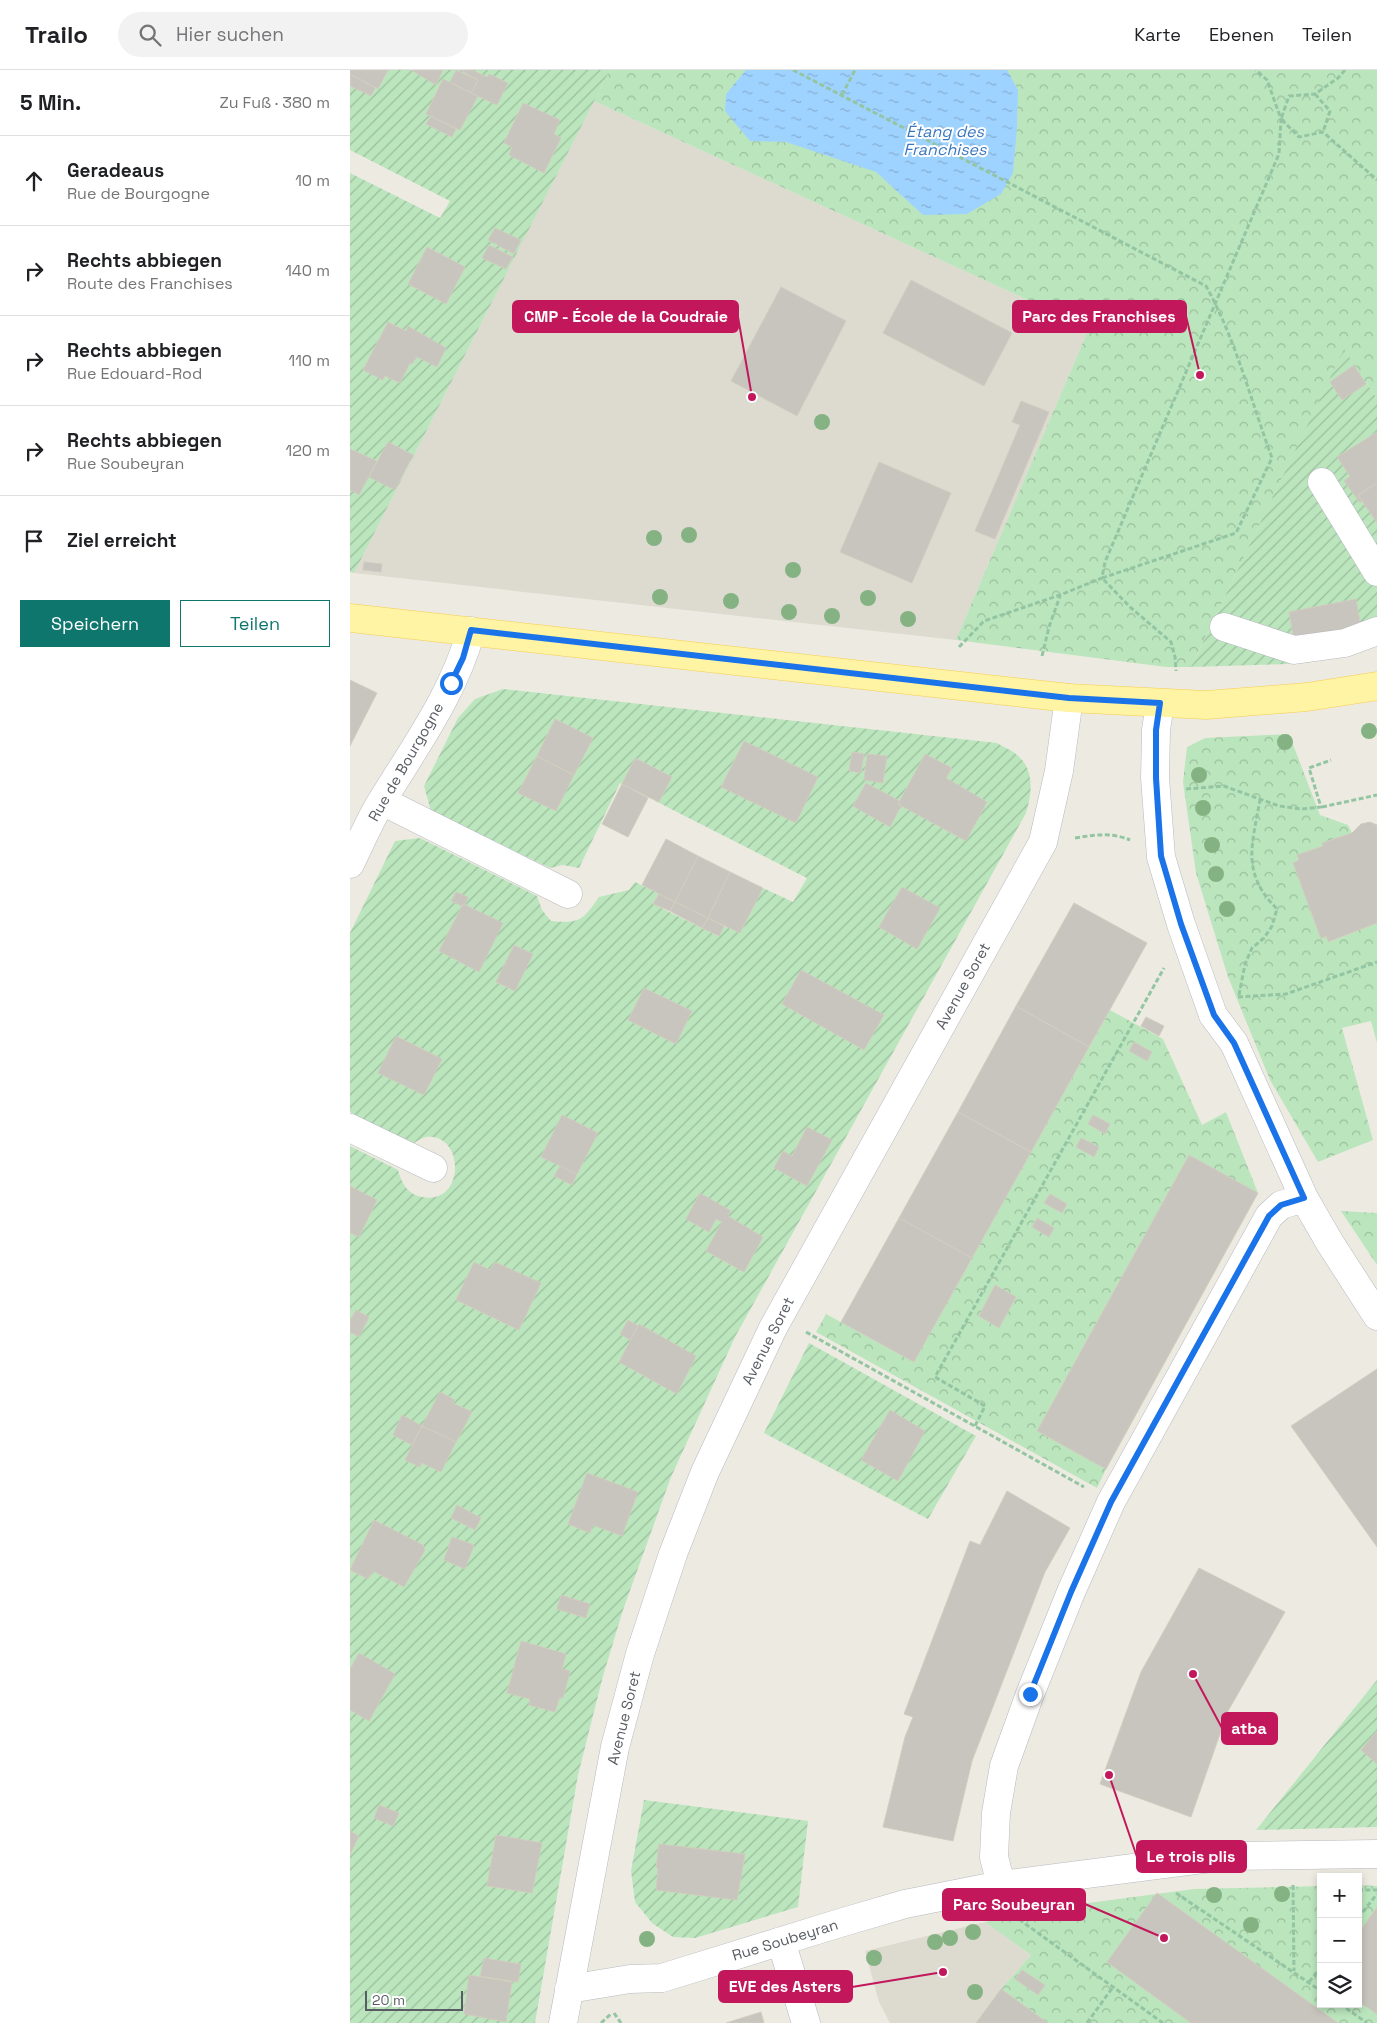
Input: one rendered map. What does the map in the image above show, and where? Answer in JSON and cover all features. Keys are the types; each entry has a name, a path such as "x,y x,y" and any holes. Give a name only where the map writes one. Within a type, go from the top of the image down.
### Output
{"main road":[{"path":"350,618 1069,698 1206,704 1307,697 1377,686"}],"street":[{"path":"1322,482 1377,572"},
{"path":"1224,627 1294,650 1345,643 1377,631"},
{"name":"Rue de Bourgogne","path":"350,864 382,801 424,736 463,658 471,630"},
{"name":"Avenue Soret","path":"563,2023 615,1748 640,1654 664,1582 705,1472 773,1328 1043,842 1059,771 1069,698"},
{"path":"1160,703 1156,730 1156,778 1161,856 1181,924 1214,1015 1234,1043 1304,1198 1330,1243 1377,1316"},
{"path":"382,801 568,894"},
{"path":"350,1128 433,1168"},
{"path":"989,1887 994,1857 996,1813 1004,1766 1030,1694 1111,1502 1269,1216 1281,1205 1304,1198"},
{"name":"Rue Soubeyran","path":"569,1990 630,1979 662,1978 905,1904 989,1887 1226,1856 1377,1854"},
{"path":"781,1941 806,2023"}],"path":[{"path":"793,70 1206,286 1215,302 1237,354 1272,458 1236,533 1102,578 1060,596 984,621 959,647"},
{"path":"842,95 855,70"},
{"path":"1256,70 1267,80 1281,119 1299,137 1323,132"},
{"path":"1102,578 1105,562 1279,154 1281,119 1290,96 1316,94 1338,78 1345,70"},
{"path":"1316,94 1330,111 1323,132"},
{"path":"1323,132 1377,180"},
{"path":"1102,578 1130,607 1171,642 1175,656 1176,671"},
{"path":"1042,656 1049,627 1060,596"},
{"path":"1321,807 1309,768 1331,760"},
{"path":"1178,790 1224,786 1279,806 1301,809 1321,807 1377,795"},
{"path":"1239,997 1246,964 1252,948 1264,938 1272,926 1277,909 1267,900 1257,885 1252,867 1251,851 1260,800"},
{"path":"1043,842 1102,834 1122,837 1161,856"},
{"path":"1233,997 1286,994 1377,962"},
{"path":"975,1426 985,1406 935,1377 1165,965"},
{"path":"804,1331 1111,1502"},
{"path":"1293,1881 1294,1972"},
{"path":"989,1887 1113,1987 1163,2023"},
{"path":"1362,1890 1377,1892"},
{"path":"1362,1913 1377,1892"},
{"path":"1184,1899 1317,1988"},
{"path":"1309,1982 1317,1972"},
{"path":"1087,2023 1113,1987"},
{"path":"1346,2008 1367,2023"},
{"path":"613,2012 621,2023"}],"shaded area":[{"path":"594,101 1089,328 956,640 354,573"},
{"path":"985,1922 1031,1955 1001,1989 1048,2023 890,2023 879,2002 865,1951"}],"green space":[{"path":"350,70 610,70 354,573 350,572 350,173 440,218 450,201 350,150"},
{"path":"610,70 1377,70 1377,399 1344,350 1191,667 1166,667 956,640 1089,328 594,101"},
{"path":"1344,349 1377,399 1377,645 1287,664 1191,667"},
{"path":"503,689 997,743 1015,753 1023,761 1029,775 1031,790 1026,813 735,1337 671,1477 623,1610 603,1676 578,1775 535,2023 350,2023 350,1146 398,1170 405,1186 410,1192 418,1196 434,1197 445,1192 452,1182 455,1170 454,1157 448,1146 439,1139 426,1137 412,1144 350,1112 350,933 395,841 420,838 537,896 542,910 551,921 568,922 580,919 589,911 599,897 629,890 635,882 659,894 653,904 718,936 724,926 740,933 763,888 793,902 807,878 620,783 579,868 563,865 550,868 431,811 424,786 458,718 475,699"},
{"path":"1289,734 1320,815 1348,825 1352,833 1297,855 1299,860 1293,863 1321,938 1326,936 1329,942 1377,923 1377,1043 1371,1021 1342,1028 1373,1140 1318,1162 1270,1080 1228,977 1196,873 1183,782 1187,747 1205,738"},
{"path":"1110,1010 1163,1039 1202,1125 1226,1112 1258,1193 1189,1155 1037,1431 1106,1469 1097,1488 816,1332 826,1314 914,1362"},
{"path":"1341,1211 1377,1213 1377,1265"},
{"path":"809,1343 976,1436 928,1519 764,1433"},
{"path":"1377,1680 1377,1827 1256,1830"},
{"path":"644,1800 808,1821 798,1907 695,1938 673,1937 652,1923 635,1902 631,1871"},
{"path":"1362,1885 1377,1886 1377,2023 1048,2023 1001,1989 1031,1955 985,1922 1028,1911 1194,1889 1317,1886 1317,2008 1362,2008"}],"water":[{"name":"Étang des Franchises","path":"746,70 1007,70 1018,90 1013,173 1001,194 967,214 923,215 876,172 786,142 750,141 725,111 726,94"}],"building":[{"path":"350,70 388,70 378,89 350,74"},
{"path":"411,70 443,70 436,85"},
{"path":"456,70 478,80 471,93 450,82"},
{"path":"460,70 472,70 487,77 489,74 508,83 497,105 471,93 478,80"},
{"path":"350,74 375,88 371,96 350,86"},
{"path":"443,79 478,96 460,130 426,114"},
{"path":"523,103 560,120 554,134 561,138 544,173 509,155 512,147 504,143"},
{"path":"431,116 456,129 452,137 426,124"},
{"path":"495,228 521,240 514,254 488,240"},
{"path":"489,245 513,257 506,269 482,258"},
{"path":"427,247 465,267 446,304 408,284"},
{"path":"911,280 1012,333 984,386 883,333"},
{"path":"781,287 846,321 797,416 731,381"},
{"path":"388,322 406,331 408,326 446,348 437,367 417,357 412,364 410,363 400,383 385,376 383,380 363,370"},
{"path":"1354,365 1366,384 1342,400 1330,382"},
{"path":"1021,401 1049,412 995,539 975,531 1020,425 1012,422"},
{"path":"1377,432 1377,483 1358,495 1362,501 1360,503 1344,481 1350,476 1337,457"},
{"path":"388,442 413,455 395,490 369,477"},
{"path":"350,449 377,461 359,495 350,490"},
{"path":"879,462 951,493 912,583 840,552"},
{"path":"1377,483 1377,523 1358,495"},
{"path":"364,562 382,564 381,572 363,570"},
{"path":"1356,599 1361,628 1294,640 1289,612"},
{"path":"350,680 377,693 350,746"},
{"path":"555,719 593,738 574,775 537,756"},
{"path":"744,741 818,777 796,823 721,787"},
{"path":"852,752 864,754 861,773 849,771"},
{"path":"867,754 887,756 883,783 864,780"},
{"path":"925,754 952,768 946,778 987,802 966,841 898,804"},
{"path":"537,756 574,775 556,811 518,793"},
{"path":"635,758 672,777 659,802 622,784"},
{"path":"866,783 900,801 898,804 901,806 890,827 853,806"},
{"path":"622,784 648,798 628,837 602,824"},
{"path":"1370,822 1377,825 1377,923 1328,942 1326,936 1321,939 1293,863 1299,860 1297,855 1323,846 1322,843 1352,833 1361,824"},
{"path":"666,839 698,856 675,902 642,885"},
{"path":"698,856 730,872 708,918 675,902"},
{"path":"730,872 763,888 740,933 708,918"},
{"path":"902,887 940,908 917,949 879,927"},
{"path":"456,892 468,897 465,905 463,904 462,906 451,901"},
{"path":"659,894 675,902 670,911 653,904"},
{"path":"675,902 708,918 702,928 670,911"},
{"path":"1074,903 1147,943 1089,1047 1016,1006"},
{"path":"463,904 503,923 479,972 439,951"},
{"path":"708,918 724,926 719,936 702,928"},
{"path":"514,945 533,954 515,991 496,982"},
{"path":"801,970 884,1015 864,1050 782,1004"},
{"path":"644,988 692,1011 676,1044 628,1020"},
{"path":"1016,1006 1089,1047 1031,1152 958,1112"},
{"path":"1146,1017 1164,1026 1159,1036 1141,1026"},
{"path":"396,1036 442,1059 424,1095 378,1073"},
{"path":"1134,1042 1152,1052 1147,1061 1129,1051"},
{"path":"958,1112 1031,1152 972,1258 899,1218"},
{"path":"562,1115 598,1133 577,1174 541,1157"},
{"path":"1093,1115 1110,1124 1105,1134 1088,1124"},
{"path":"807,1127 832,1140 807,1186 774,1168 783,1151 792,1156"},
{"path":"1081,1138 1099,1147 1094,1157 1076,1147"},
{"path":"1189,1155 1258,1193 1106,1469 1037,1431"},
{"path":"560,1166 577,1174 572,1185 554,1176"},
{"path":"350,1186 377,1200 359,1237 350,1233"},
{"path":"700,1193 731,1211 728,1216 763,1237 744,1272 706,1251 722,1222 716,1219 709,1232 686,1219"},
{"path":"1050,1194 1067,1204 1062,1213 1044,1203"},
{"path":"899,1218 972,1258 914,1362 841,1322"},
{"path":"1037,1218 1054,1228 1049,1237 1032,1227"},
{"path":"474,1262 490,1270 495,1262 541,1283 519,1330 456,1300"},
{"path":"995,1285 1016,1297 999,1328 979,1316"},
{"path":"356,1310 369,1317 359,1337 350,1332 350,1321"},
{"path":"628,1320 638,1326 630,1340 620,1334"},
{"path":"639,1324 696,1356 677,1394 619,1362"},
{"path":"1377,1369 1377,1547 1291,1426"},
{"path":"440,1392 455,1400 453,1403 472,1412 456,1442 422,1426"},
{"path":"890,1410 925,1431 898,1481 861,1460"},
{"path":"402,1415 422,1426 412,1445 393,1435"},
{"path":"422,1426 456,1442 441,1472 422,1463 420,1467 405,1460"},
{"path":"587,1473 638,1492 622,1536 593,1525 590,1533 568,1524"},
{"path":"1007,1491 1070,1528 1045,1572 972,1761 953,1841 883,1827 905,1737 913,1717 904,1714 970,1541 980,1545"},
{"path":"457,1505 481,1518 475,1530 451,1518"},
{"path":"374,1520 423,1545 425,1550 404,1587 373,1571 368,1579 350,1570"},
{"path":"452,1537 474,1545 465,1569 444,1560"},
{"path":"1199,1568 1285,1612 1228,1711 1191,1817 1100,1784 1141,1672"},
{"path":"561,1595 590,1604 586,1618 557,1609"},
{"path":"521,1641 566,1654 562,1669 570,1671 563,1698 560,1697 555,1712 529,1705 530,1699 507,1693"},
{"path":"359,1653 395,1674 369,1721 350,1710 350,1669"},
{"path":"1377,1731 1377,1764 1361,1750"},
{"path":"379,1805 399,1813 393,1826 374,1818"},
{"path":"350,1831 359,1836 350,1855"},
{"path":"496,1835 542,1843 532,1893 487,1886"},
{"path":"659,1844 745,1854 737,1900 656,1890"},
{"path":"1157,1893 1338,2023 1191,2023 1107,1962"},
{"path":"1377,1907 1377,2014 1362,2004 1362,1928"},
{"path":"484,1958 521,1964 518,1982 480,1976"},
{"path":"1022,1970 1045,1985 1038,1995 1015,1979"},
{"path":"469,1975 512,1982 506,2022 464,2014"},
{"path":"1001,1989 1048,2023 976,2023"},
{"path":"761,2012 764,2023 726,2023"}],"place":[{"name":"Parc des Franchises","path":"1200,375"},
{"name":"CMP - École de la Coudraie","path":"752,397"},
{"name":"atba","path":"1193,1674"},
{"name":"Le trois plis","path":"1109,1775"},
{"name":"Parc Soubeyran","path":"1164,1938"},
{"name":"EVE des Asters","path":"943,1972"}],"route":[{"path":"451,683 463,658 471,630 1069,698 1160,703 1156,730 1156,778 1161,856 1181,924 1214,1015 1234,1043 1304,1198 1281,1205 1269,1216 1111,1502 1071,1592 1030,1694"}]}
